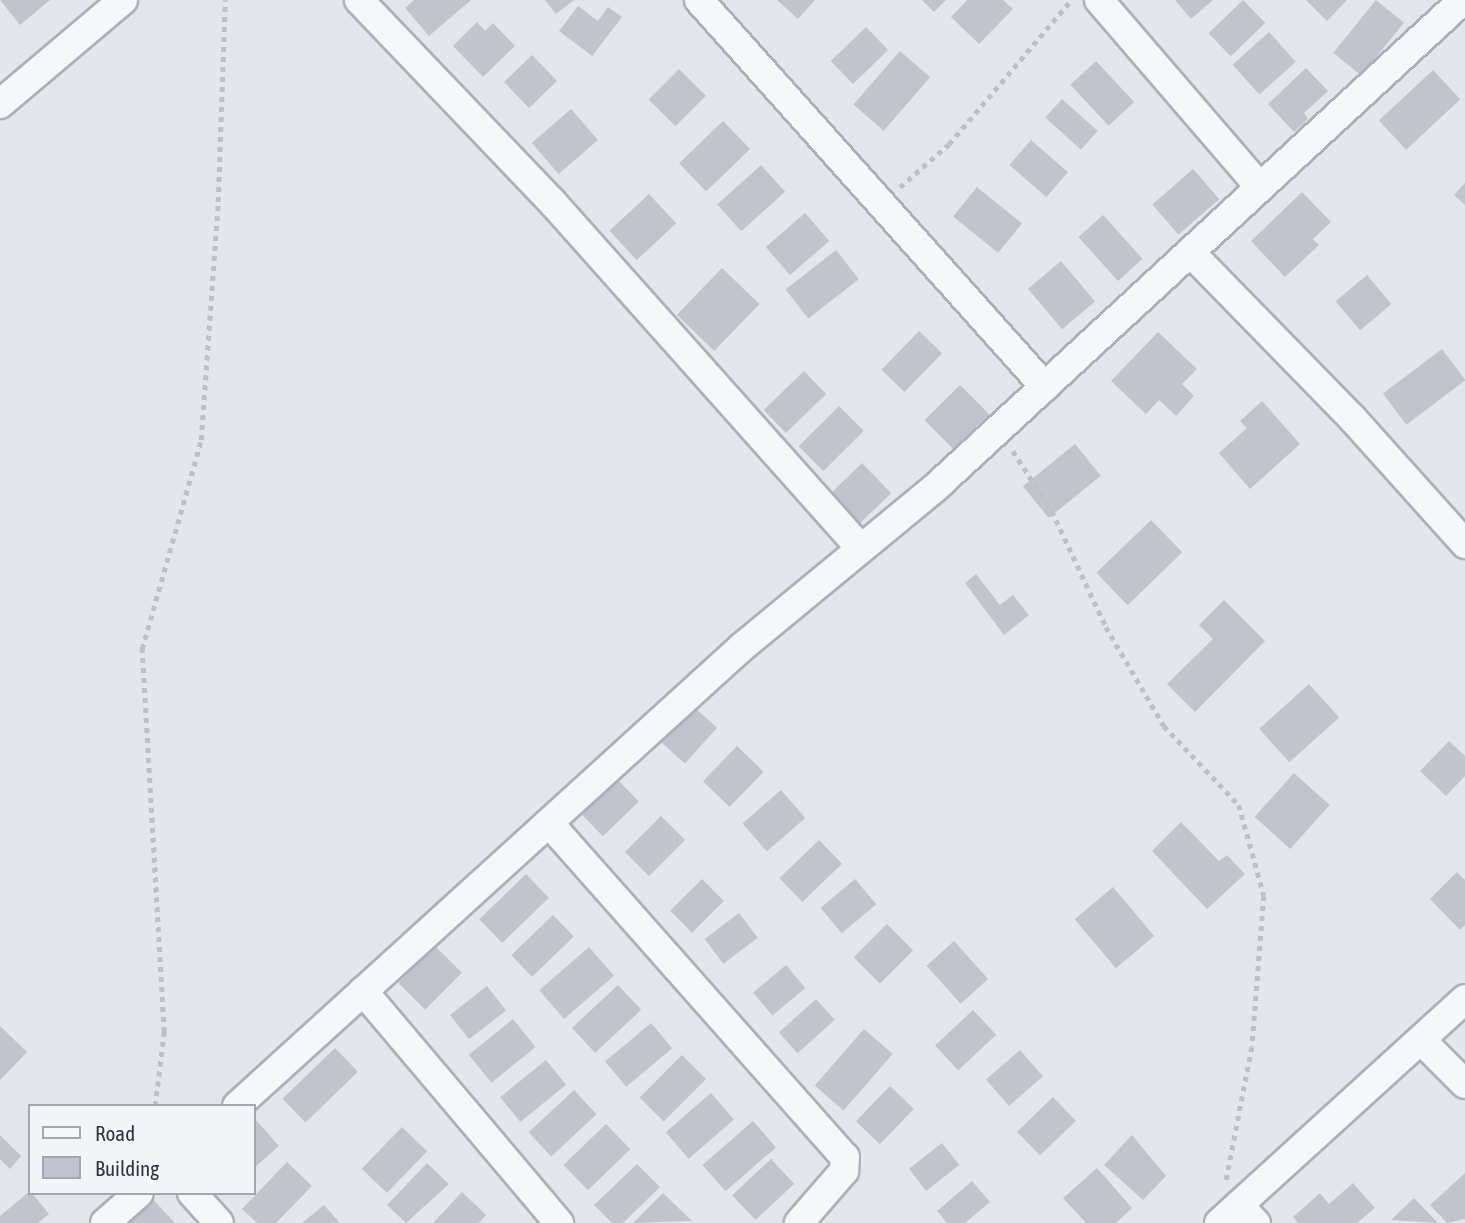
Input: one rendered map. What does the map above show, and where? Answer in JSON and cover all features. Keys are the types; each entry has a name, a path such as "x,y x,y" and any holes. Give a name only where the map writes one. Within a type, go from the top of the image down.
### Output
{"street":[{"path":"1,100 123,0"},
{"path":"359,0 553,203 859,547"},
{"path":"699,0 1045,387"},
{"path":"1099,0 1260,187"},
{"path":"239,1104 859,547 999,430 1463,0"},
{"path":"1189,252 1353,419 1465,544"},
{"path":"549,823 845,1157 844,1171 799,1223"},
{"path":"363,991 559,1223"},
{"path":"1238,1217 1465,999"},
{"path":"1421,1040 1465,1084"},
{"path":"105,1223 137,1195"},
{"path":"194,1195 219,1223"}],"path":[{"path":"155,1104 164,1019 142,649 201,440 218,202 225,0"},
{"path":"881,204 949,144 1071,0"},
{"path":"999,430 1052,511 1106,627 1164,726 1238,805 1264,896 1252,1047 1225,1184 1238,1217"}],"building":[{"path":"0,0 50,0 20,25"},
{"path":"414,0 471,0 429,36 405,8"},
{"path":"545,0 574,0 556,14"},
{"path":"777,0 815,0 798,19"},
{"path":"922,0 946,0 934,12"},
{"path":"967,0 1003,0 1013,9 979,44 951,17"},
{"path":"1175,0 1213,0 1191,19"},
{"path":"1243,0 1265,23 1231,56 1208,33"},
{"path":"1306,0 1347,0 1327,21"},
{"path":"1376,0 1404,23 1361,76 1333,53"},
{"path":"578,6 598,21 608,7 622,17 592,56 559,31"},
{"path":"477,22 485,31 493,23 515,46 483,77 453,46"},
{"path":"866,27 888,50 853,84 831,61"},
{"path":"1269,32 1296,62 1259,95 1233,65"},
{"path":"900,51 930,77 884,131 853,105"},
{"path":"532,55 557,81 529,108 504,82"},
{"path":"1096,61 1134,102 1109,126 1070,85"},
{"path":"1306,68 1328,91 1304,113 1308,119 1294,132 1268,104"},
{"path":"679,69 706,96 675,126 649,99"},
{"path":"1433,70 1460,99 1406,150 1379,120"},
{"path":"1062,99 1098,131 1081,150 1045,118"},
{"path":"571,109 598,140 559,174 532,143"},
{"path":"723,121 750,149 706,191 679,163"},
{"path":"1031,140 1068,172 1046,197 1009,165"},
{"path":"761,165 785,192 741,231 717,204"},
{"path":"1193,169 1219,199 1178,235 1152,204"},
{"path":"1465,183 1465,205 1454,195"},
{"path":"977,187 1022,224 998,253 953,217"},
{"path":"1302,192 1331,222 1313,239 1319,245 1285,277 1251,241"},
{"path":"649,194 676,223 637,260 610,231"},
{"path":"805,213 829,241 790,275 766,247"},
{"path":"1103,215 1142,259 1118,281 1078,237"},
{"path":"836,250 859,279 808,319 786,289"},
{"path":"1061,261 1095,302 1062,329 1028,289"},
{"path":"722,268 759,304 714,351 677,315"},
{"path":"1367,275 1391,304 1360,330 1336,301"},
{"path":"919,331 942,353 905,392 881,370"},
{"path":"1158,332 1197,369 1182,384 1194,396 1176,416 1159,400 1146,414 1111,381"},
{"path":"1442,349 1465,381 1406,425 1383,394"},
{"path":"804,371 826,394 786,433 764,410"},
{"path":"960,385 989,414 954,449 925,420"},
{"path":"1262,401 1300,444 1250,489 1219,453 1247,428 1240,421"},
{"path":"839,406 864,431 823,471 799,446"},
{"path":"1075,444 1101,476 1049,518 1023,486"},
{"path":"862,463 891,493 859,524 830,494"},
{"path":"1151,520 1182,552 1128,605 1096,573"},
{"path":"976,574 1000,605 1013,595 1029,615 1004,635 965,583"},
{"path":"1224,600 1265,641 1195,712 1167,684 1213,639 1199,625"},
{"path":"1309,684 1339,717 1289,762 1259,729"},
{"path":"694,707 717,728 685,763 662,743"},
{"path":"1449,741 1465,756 1465,776 1446,796 1420,771"},
{"path":"737,746 764,772 730,807 703,781"},
{"path":"1294,773 1330,805 1290,849 1255,817"},
{"path":"618,780 639,802 603,836 582,815"},
{"path":"781,790 805,818 767,851 743,823"},
{"path":"661,816 685,840 649,876 625,852"},
{"path":"1181,822 1219,861 1227,855 1245,874 1207,909 1152,851"},
{"path":"819,840 842,864 802,902 779,878"},
{"path":"1457,872 1465,880 1465,925 1460,930 1430,899"},
{"path":"526,874 549,898 502,943 479,919"},
{"path":"702,879 724,901 692,933 670,911"},
{"path":"855,879 876,904 842,933 821,908"},
{"path":"1113,887 1154,936 1116,968 1075,919"},
{"path":"739,913 758,938 723,964 705,939"},
{"path":"553,915 574,937 532,977 511,955"},
{"path":"887,924 913,950 880,983 854,957"},
{"path":"954,941 988,979 961,1004 927,966"},
{"path":"435,946 462,973 425,1010 398,983"},
{"path":"589,947 614,976 564,1019 539,990"},
{"path":"786,965 805,988 772,1016 753,993"},
{"path":"618,985 641,1010 595,1053 572,1028"},
{"path":"487,986 506,1010 469,1039 450,1015"},
{"path":"816,999 835,1020 798,1053 779,1032"},
{"path":"973,1010 996,1035 958,1070 935,1045"},
{"path":"513,1019 536,1047 491,1083 469,1055"},
{"path":"651,1023 672,1048 626,1087 605,1062"},
{"path":"0,1026 27,1052 0,1080"},
{"path":"864,1029 893,1054 843,1111 815,1086"},
{"path":"335,1048 358,1072 305,1122 282,1099"},
{"path":"1020,1050 1043,1076 1009,1106 986,1080"},
{"path":"682,1055 706,1079 664,1121 640,1097"},
{"path":"546,1060 566,1085 520,1122 500,1097"},
{"path":"890,1086 914,1109 880,1144 856,1121"},
{"path":"574,1090 597,1114 551,1156 529,1132"},
{"path":"711,1093 734,1119 689,1159 666,1132"},
{"path":"1053,1097 1076,1121 1040,1155 1017,1132"},
{"path":"256,1120 279,1146 256,1166"},
{"path":"753,1121 776,1147 725,1191 702,1165"},
{"path":"606,1124 630,1149 588,1190 564,1165"},
{"path":"402,1127 427,1151 387,1193 362,1169"},
{"path":"0,1135 21,1156 10,1169 0,1159"},
{"path":"1132,1135 1166,1176 1143,1200 1104,1165"},
{"path":"942,1143 959,1165 926,1191 909,1169"},
{"path":"771,1159 794,1184 755,1220 732,1195"},
{"path":"287,1162 312,1186 276,1223 257,1223 242,1209"},
{"path":"427,1163 449,1184 406,1223 387,1205"},
{"path":"637,1164 660,1187 623,1223 612,1223 594,1205"},
{"path":"1097,1168 1132,1208 1116,1223 1086,1223 1063,1198"},
{"path":"1465,1173 1465,1219 1447,1223 1430,1205"},
{"path":"972,1181 990,1202 965,1223 947,1223 937,1211"},
{"path":"1353,1183 1375,1208 1357,1223 1298,1223 1293,1217 1320,1193 1329,1204"},
{"path":"462,1192 486,1215 479,1223 433,1223"},
{"path":"28,1193 28,1195 33,1195 49,1214 38,1223 0,1223 0,1216"},
{"path":"663,1193 692,1221 633,1223"},
{"path":"150,1196 175,1223 121,1223"},
{"path":"1414,1198 1438,1223 1391,1220"},
{"path":"324,1205 340,1223 302,1223"}]}
